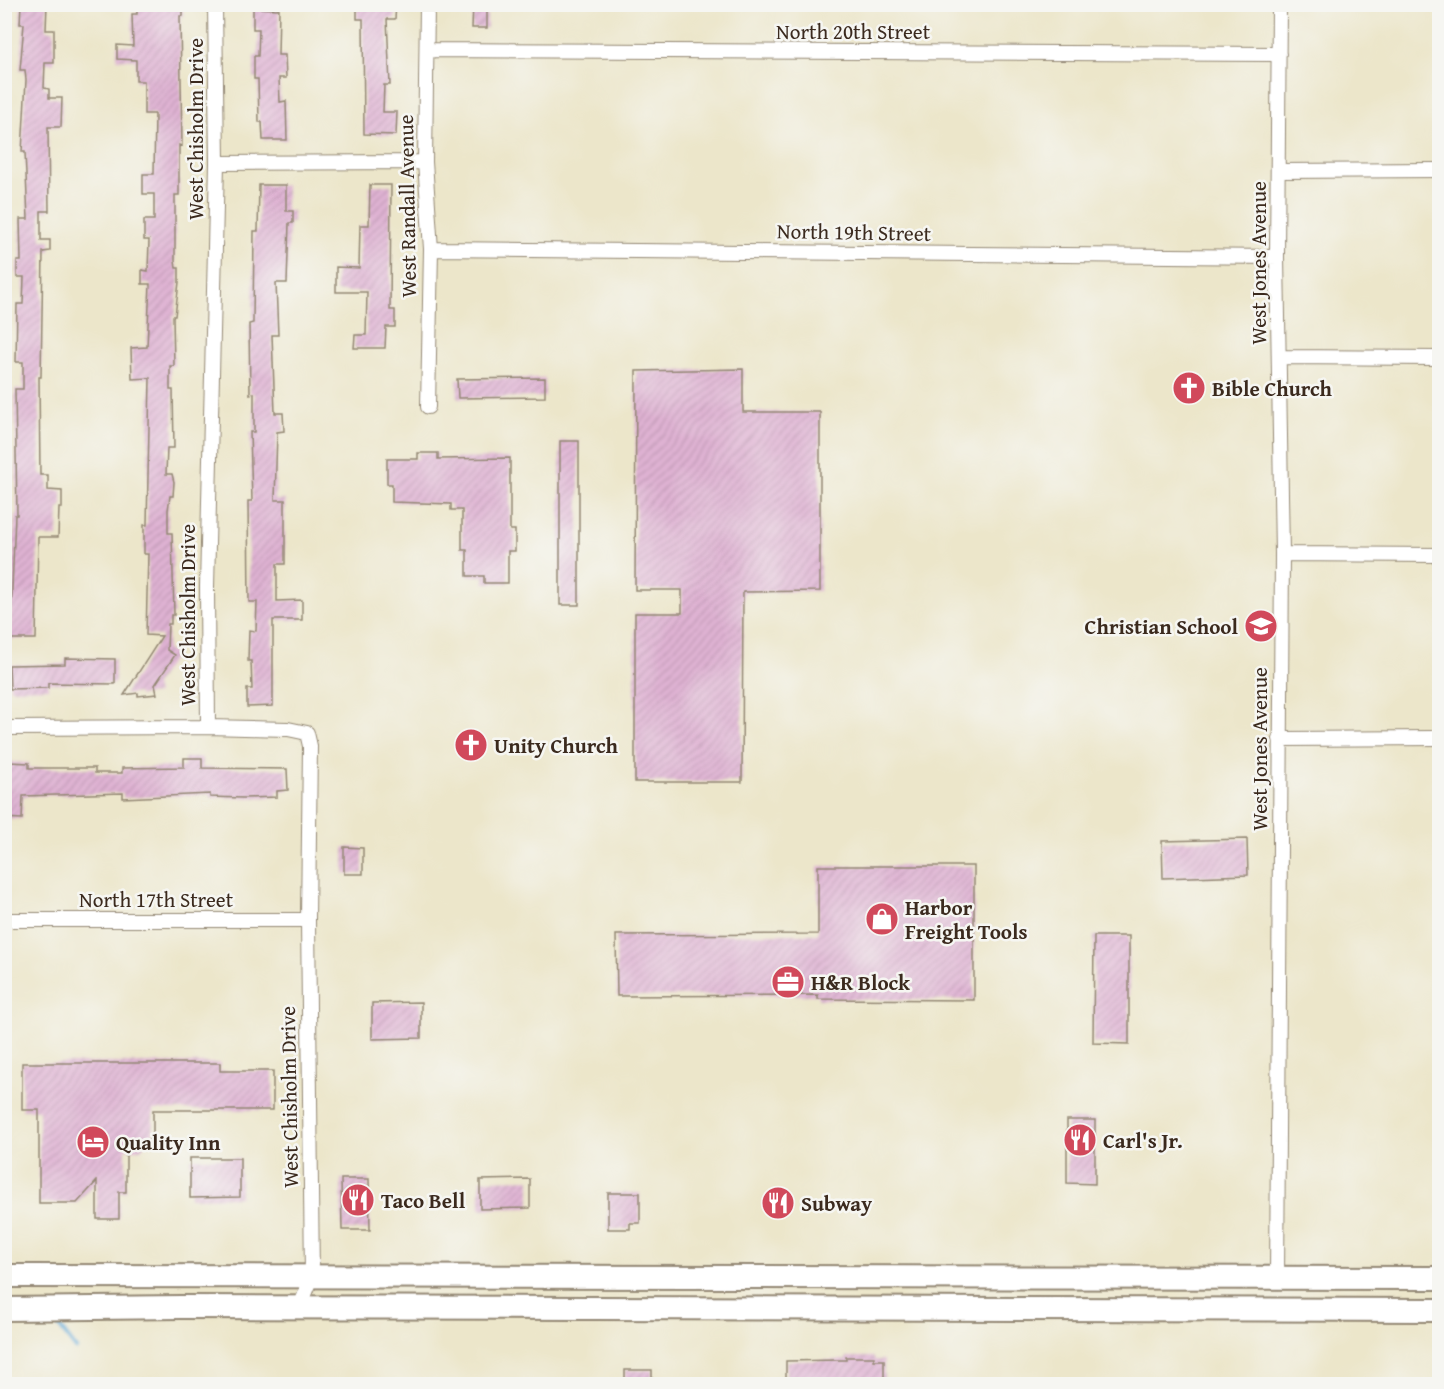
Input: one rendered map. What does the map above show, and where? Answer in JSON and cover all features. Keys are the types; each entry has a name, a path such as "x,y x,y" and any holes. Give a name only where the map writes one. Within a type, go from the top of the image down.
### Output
{"main road":[{"path":"4,1276 1440,1278"},
{"path":"1053,1278 1053,1310"},
{"path":"1330,1278 1330,1310"},
{"path":"4,1310 1440,1310"}],"street":[{"name":"West Chisholm Drive","path":"216,4 217,164 207,587 208,727 288,729 307,733 310,746 308,920 312,1277 299,1309"},
{"name":"West Randall Avenue","path":"427,4 425,162 431,249 428,407"},
{"name":"West Jones Avenue","path":"1277,1278 1282,554 1277,257 1280,4"},
{"name":"North 20th Street","path":"427,50 1280,54"},
{"path":"217,164 425,162"},
{"path":"1278,171 1440,170"},
{"name":"North 19th Street","path":"431,249 1277,257"},
{"path":"1280,357 1440,358"},
{"path":"1282,554 1440,555"},
{"path":"4,728 208,727"},
{"path":"1280,739 1440,738"},
{"name":"North 17th Street","path":"4,920 308,920"}],"building":[{"path":"21,4 47,4 46,30 54,30 54,63 45,63 44,88 49,89 49,98 62,98 61,127 48,127 49,211 41,211 41,240 50,240 50,251 43,252 41,377 39,377 40,475 48,475 48,490 62,491 62,508 59,508 58,537 38,537 36,639 10,639 15,515 17,515 15,389 23,389 23,362 16,362 17,304 23,304 24,277 17,277 17,261 21,261 20,219 28,219 25,152 22,152 26,80 25,70 20,70 24,24 20,24"},
{"path":"137,4 183,4 183,16 180,16 182,146 179,145 179,195 175,195 175,261 176,268 179,268 179,282 175,316 173,316 174,366 170,366 170,390 173,390 174,448 167,448 166,474 172,474 174,482 173,496 170,496 168,510 168,533 172,533 174,615 171,615 171,624 168,624 167,650 175,655 155,685 157,694 138,696 138,693 124,695 162,636 146,635 148,554 144,554 144,525 147,525 150,378 132,379 131,348 147,347 150,284 142,284 142,270 148,271 149,240 144,240 144,220 154,220 154,194 143,194 143,174 154,174 155,114 144,114 144,81 136,81 136,60 117,59 117,45 133,46 132,14 137,14"},
{"path":"357,4 396,4 395,19 387,19 390,85 384,85 383,112 397,112 396,135 364,134 363,19 357,19"},
{"path":"473,4 487,4 487,28 472,28"},
{"path":"253,8 279,9 278,55 285,55 286,78 279,78 280,102 286,101 287,140 263,140 262,122 259,122 258,79 254,79 254,56 258,56 259,29 253,29"},
{"path":"259,185 286,185 286,211 293,211 293,223 289,223 287,283 276,283 278,335 272,335 275,413 283,413 284,431 277,432 275,500 285,500 285,564 277,564 277,601 302,600 302,620 273,620 273,706 247,707 247,689 252,689 251,661 248,661 249,630 256,631 257,602 249,602 248,501 252,501 250,432 254,432 254,393 250,394 249,324 253,323 254,231 258,231"},
{"path":"370,185 391,185 390,310 395,310 395,327 386,327 385,348 354,348 355,335 366,335 367,292 336,292 336,267 359,268 360,225 369,225"},
{"path":"743,369 743,412 820,412 820,591 743,592 742,782 635,782 635,613 682,613 682,590 635,590 636,371"},
{"path":"545,378 545,397 458,398 457,379"},
{"path":"560,441 579,441 579,605 560,605"},
{"path":"418,453 438,453 438,459 510,458 510,530 515,530 515,551 508,551 508,583 484,583 484,576 467,576 467,550 462,550 462,510 451,510 451,504 392,502 392,484 387,484 387,459 418,459"},
{"path":"65,658 115,659 115,684 48,683 48,688 10,689 9,665 65,664"},
{"path":"184,758 202,758 202,768 287,769 288,790 277,791 277,797 243,798 210,797 210,794 123,798 123,793 23,796 22,819 4,818 4,775 9,776 9,762 29,763 29,768 95,768 95,773 122,773 122,768 184,767"},
{"path":"1247,839 1248,875 1163,878 1162,841"},
{"path":"344,847 363,848 363,874 344,874"},
{"path":"818,866 974,866 974,1000 818,999 818,995 617,996 616,935 818,934"},
{"path":"1094,936 1129,936 1129,1044 1093,1043"},
{"path":"421,1002 421,1038 372,1039 372,1003"},
{"name":"Quality Inn","path":"22,1063 220,1063 220,1071 273,1071 273,1110 153,1110 153,1135 141,1149 126,1149 126,1192 119,1192 119,1219 97,1219 97,1181 77,1203 39,1203 39,1110 22,1110"},
{"path":"1067,1120 1095,1120 1095,1184 1067,1183"},
{"path":"190,1158 240,1158 240,1197 190,1198"},
{"path":"341,1179 369,1179 370,1230 342,1230"},
{"path":"530,1179 530,1208 480,1209 480,1180"},
{"path":"608,1193 640,1193 640,1223 630,1223 630,1229 608,1229"},
{"path":"846,1357 874,1357 874,1360 884,1360 884,1384 786,1384 786,1361 846,1360"},
{"path":"625,1370 652,1370 652,1384 625,1384"}],"waterway":[{"path":"58,1325 76,1349"}],"place":[{"name":"Bible Church","path":"1189,388"},
{"name":"Christian School","path":"1261,626"},
{"name":"Unity Church","path":"471,745"},
{"name":"Harbor Freight Tools","path":"882,919"},
{"name":"H&R Block","path":"788,982"},
{"name":"Carl's Jr.","path":"1080,1140"},
{"name":"Quality Inn","path":"93,1142"},
{"name":"Taco Bell","path":"358,1200"},
{"name":"Subway","path":"778,1203"}]}
